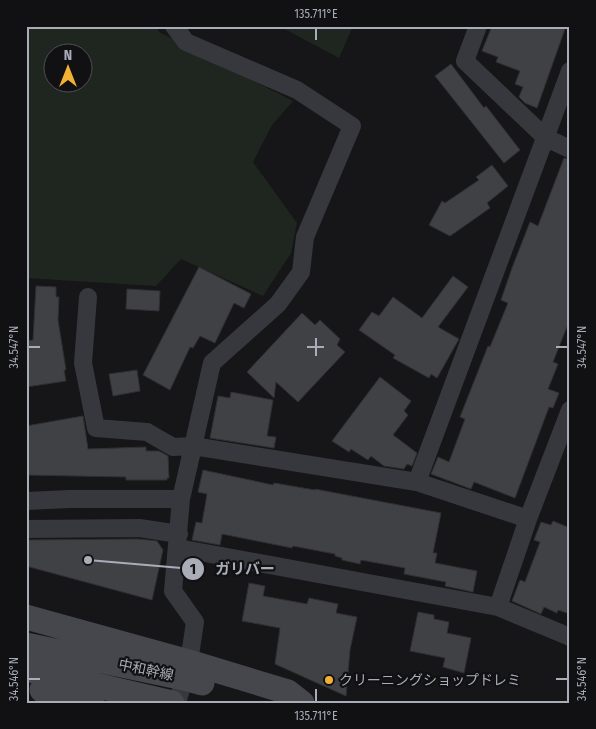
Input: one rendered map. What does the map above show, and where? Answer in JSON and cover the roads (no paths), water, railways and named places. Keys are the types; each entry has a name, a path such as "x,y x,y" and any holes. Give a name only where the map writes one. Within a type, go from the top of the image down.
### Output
{"main road":[{"path":"26,617 187,670 288,692 302,703"},
{"name":"中和幹線","path":"26,644 187,670 265,703"},
{"name":"中和幹線","path":"26,669 172,703"},
{"path":"26,686 92,703"}],"street":[{"path":"174,26 186,42 297,90 352,126 305,237 301,272 278,304 212,363 181,499 173,591 195,622 187,670 177,703"},
{"path":"478,26 465,61 546,138 570,149"},
{"path":"417,482 570,71"},
{"path":"88,297 83,363 96,428 147,432 173,447 193,446 417,482 528,519"},
{"path":"498,607 528,519 570,410"},
{"path":"26,501 181,499"},
{"path":"26,529 139,528 178,541 498,607 570,637"}],"place":[{"name":"ガリバー","path":"88,560"},
{"name":"クリーニングショップドレミ","path":"329,680"}]}
